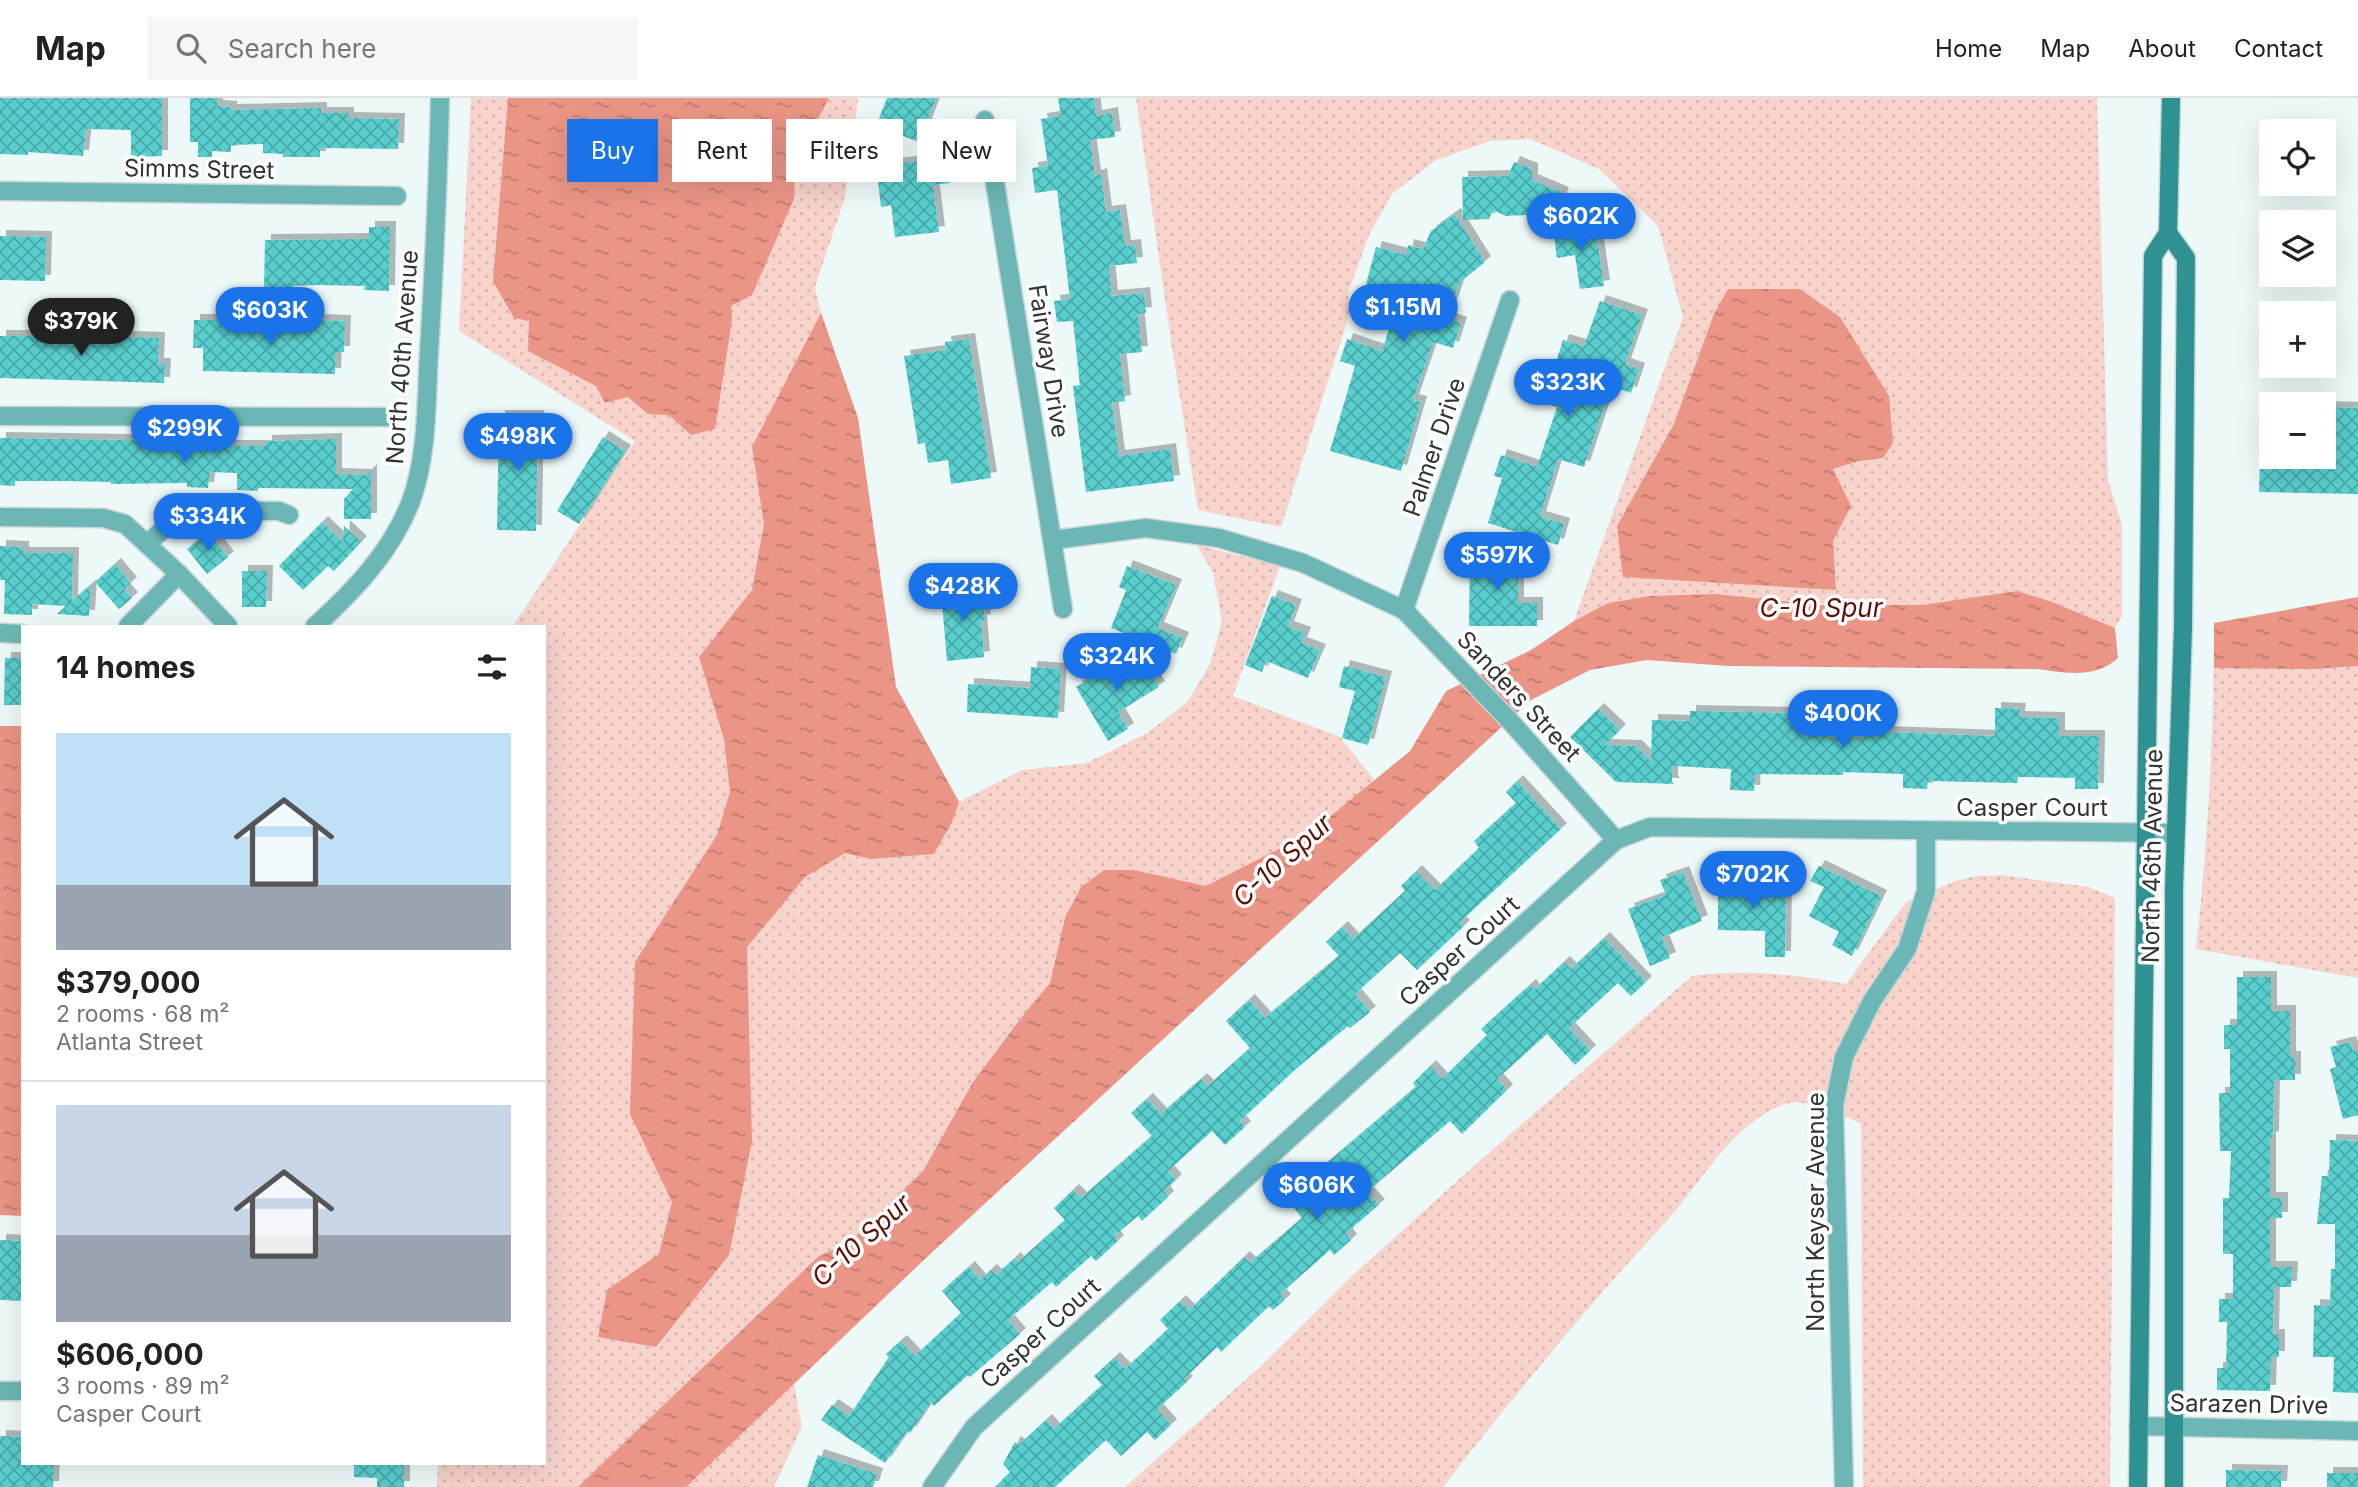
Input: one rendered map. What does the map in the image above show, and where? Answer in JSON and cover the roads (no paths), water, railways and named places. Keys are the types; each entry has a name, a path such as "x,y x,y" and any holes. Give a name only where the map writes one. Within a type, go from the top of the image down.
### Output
{"street":[{"name":"North 40th Avenue","path":"316,625 350,594 391,542 411,500 423,451 437,206 440,98"},
{"name":"North 46th Avenue","path":"2138,1487 2153,256 2168,233 2171,98"},
{"name":"Fairway Drive","path":"995,182 1063,609"},
{"name":"Simms Street","path":"0,191 397,196"},
{"name":"North 46th Avenue","path":"2168,233 2186,258 2183,628 2174,888 2174,1487"},
{"name":"Palmer Drive","path":"1404,610 1510,300"},
{"path":"0,416 390,417"},
{"path":"148,543 178,516 201,511 279,511 289,515"},
{"path":"0,517 103,518 125,524 148,543 227,625"},
{"name":"Sanders Street","path":"1053,540 1146,528 1219,538 1303,563 1404,610 1510,720 1616,840"},
{"path":"129,625 179,574"},
{"path":"0,633 21,634"},
{"name":"Casper Court","path":"932,1487 974,1427 1616,840 1650,827 2176,833"},
{"name":"North Keyser Avenue","path":"1844,1487 1834,1106 1844,1057 1872,1001 1907,949 1926,891 1926,831"},
{"path":"0,1391 21,1391"},
{"name":"Sarazen Drive","path":"2138,1426 2358,1431"}],"water":[{"path":"508,98 829,98 818,119 786,119 786,182 794,182 794,199 752,295 731,306 732,320 715,429 691,435 669,415 648,414 628,397 605,403 596,386 528,351 529,321 514,318 493,281"},
{"path":"1728,289 1800,289 1840,317 1889,396 1893,443 1883,458 1858,461 1833,469 1851,506 1833,541 1836,590 1623,577 1617,526 1674,424 1714,314"},
{"path":"821,313 858,418 896,687 959,802 952,822 934,854 871,859 845,853 805,877 747,947 752,1141 729,1255 656,1347 598,1337 607,1290 659,1254 672,1202 630,1114 635,962 717,835 730,792 724,739 699,657 752,590 764,524 752,447"},
{"name":"C-10 Spur","path":"2017,591 2050,601 2115,628 2118,658 2100,669 2080,673 2037,669 1728,666 1647,660 1590,670 1531,700 927,1257 686,1487 578,1487 819,1256 849,1243 923,1171 973,1082 1050,983 1065,918 1081,887 1104,870 1134,870 1206,886 1310,833 1410,751 1446,691 1531,650 1574,621 1608,603 1651,596 1716,594 1821,605 1922,605"},
{"path":"2358,597 2358,666 2312,669 2214,668 2214,623"},
{"path":"0,726 21,726 21,1216 0,1215"}]}
